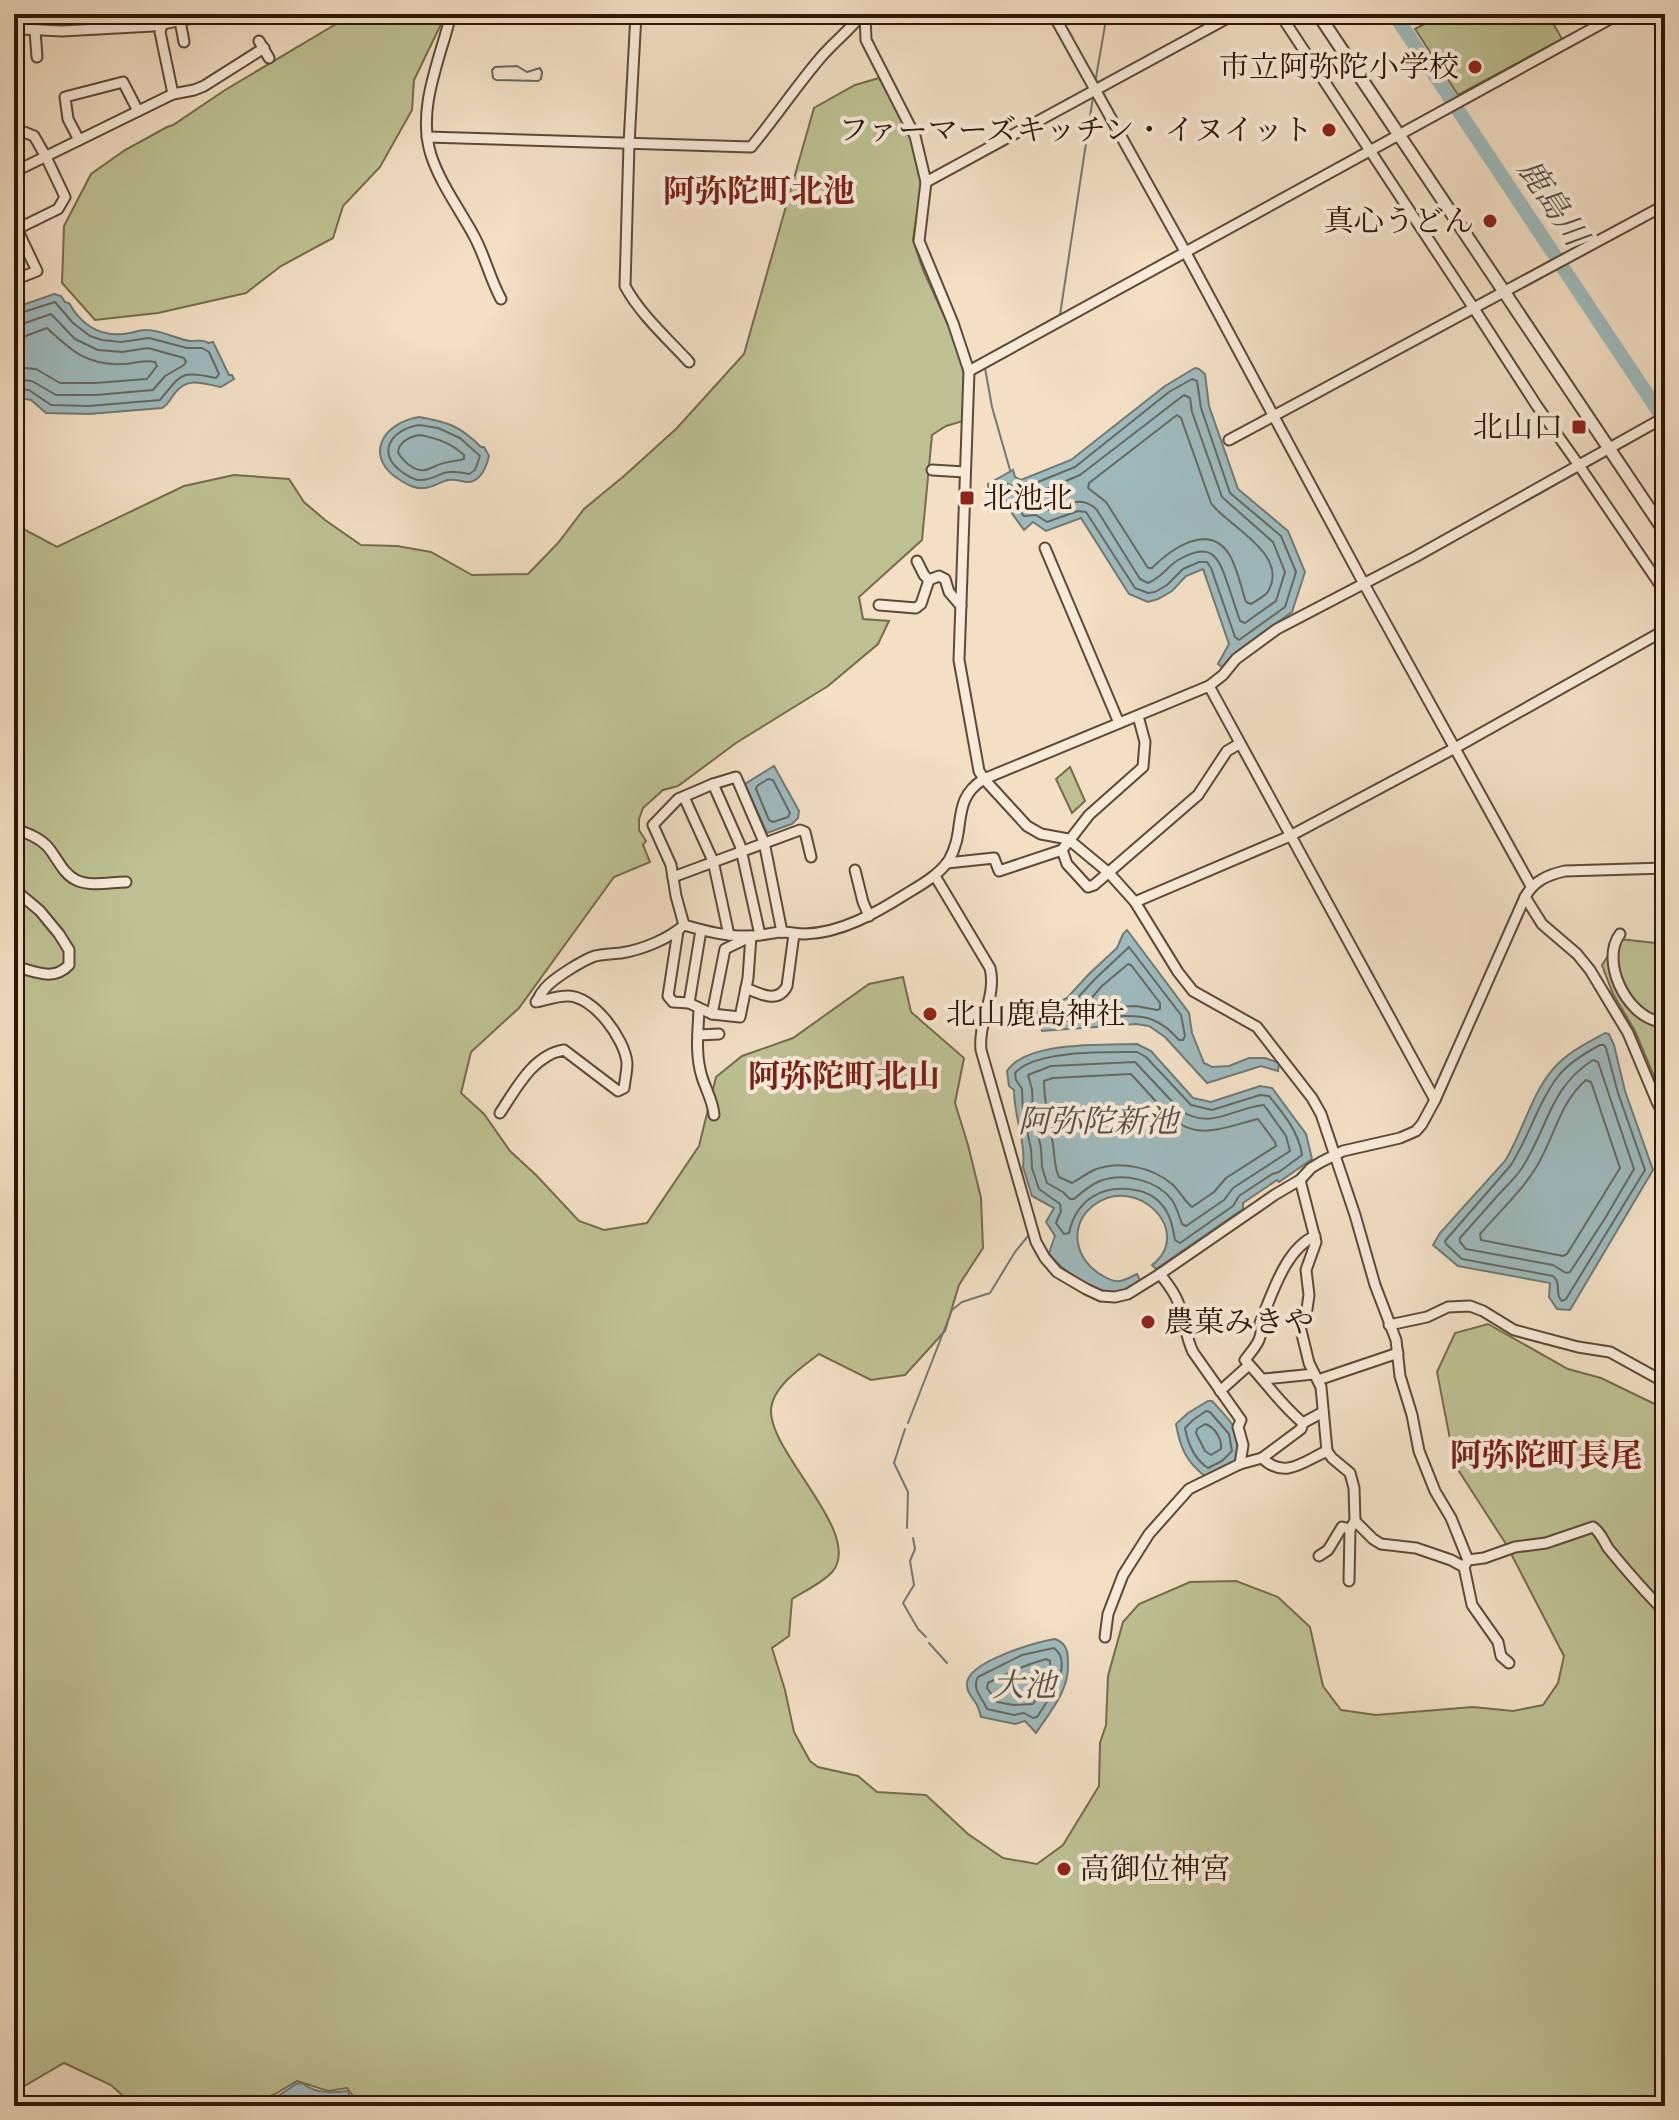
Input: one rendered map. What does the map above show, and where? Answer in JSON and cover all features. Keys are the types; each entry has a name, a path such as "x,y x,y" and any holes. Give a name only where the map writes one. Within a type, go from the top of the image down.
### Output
{"street":[{"path":"104,28 108,14"},
{"path":"14,31 162,25 212,14"},
{"path":"449,14 428,97 427,137 438,172 478,243 501,299"},
{"path":"636,14 625,286 658,329 689,362"},
{"path":"427,137 751,147 814,65 863,14"},
{"path":"863,14 866,40 915,136 926,182 919,241 969,371 960,671 979,771 1027,826 1041,834 1068,839 1109,873 1135,902 1193,991 1257,1027 1281,1055 1318,1109 1396,1340 1400,1376 1419,1451 1435,1491 1451,1518 1466,1563 1472,1605 1498,1642 1501,1656 1509,1663"},
{"path":"1053,14 1531,886"},
{"path":"926,182 1235,14"},
{"path":"1280,14 1537,406 1665,592"},
{"path":"1318,14 1665,532"},
{"path":"969,371 1619,14"},
{"path":"180,21 184,42"},
{"path":"162,25 160,32 173,94"},
{"path":"35,30 37,57"},
{"path":"14,172 173,94 204,86 262,45 269,58"},
{"path":"79,140 68,119 65,97 123,82 138,111"},
{"path":"14,128 34,136 65,197 58,209 15,229 37,271 14,280"},
{"path":"1229,440 1665,205"},
{"path":"500,1113 530,1071 559,1050 564,1050 618,1091 624,1088 627,1063 624,1051 600,1013 590,1004 569,995 536,1002 553,981 594,956 624,953 656,942 681,928 755,936 782,932 819,933 869,916 935,876 947,863 961,822 963,800 972,786 1209,686 1236,659 1277,629 1665,417"},
{"path":"932,470 965,472"},
{"path":"1045,548 1119,723"},
{"path":"917,561 929,580"},
{"path":"879,605 916,608 921,604 929,580 939,576 945,579 949,592 961,606"},
{"path":"1135,902 1290,836 1665,630"},
{"path":"1209,686 1435,1100"},
{"path":"947,863 994,858 999,871 1062,850 1068,839 1100,805 1143,767 1145,742 1138,716"},
{"path":"1062,850 1067,864 1088,887 1109,873 1198,795 1227,751 1239,744"},
{"path":"713,784 742,850 755,936 740,1017 712,1014 689,1003 673,1002 668,996 681,928 671,865 653,825 678,799 713,784 736,777 764,842 782,932"},
{"path":"684,797 713,861 729,935"},
{"path":"14,829 36,836 52,852 65,872 78,881 126,882"},
{"path":"673,877 800,830 805,832 811,857"},
{"path":"786,835 790,847"},
{"path":"935,876 990,968 991,984 981,1033 981,1050 1036,1242 1057,1272 1101,1296 1115,1297 1128,1294 1160,1274 1333,1155 1409,1135 1422,1124 1531,886 1554,873 1565,871 1665,868"},
{"path":"855,870 869,916"},
{"path":"14,889 40,911 69,950 69,965 53,975 14,966"},
{"path":"1525,897 1542,924 1577,954 1590,970 1628,1033 1665,1117"},
{"path":"689,1003 701,930"},
{"path":"746,988 766,996 784,992 794,934"},
{"path":"1620,934 1615,941 1613,957 1630,1003 1649,1019 1657,1021 1665,1008"},
{"path":"712,1014 725,949 755,936"},
{"path":"699,1010 701,1075 714,1105 714,1115"},
{"path":"698,1035 719,1034"},
{"path":"1300,1180 1316,1242 1306,1270 1307,1309 1299,1322 1309,1363 1321,1387 1327,1451 1350,1473 1353,1481 1349,1581"},
{"path":"1303,1423 1283,1405 1245,1360 1259,1342 1260,1323 1280,1275 1292,1255 1315,1236"},
{"path":"1160,1274 1178,1301 1188,1343 1241,1420 1238,1427 1243,1445 1240,1464"},
{"path":"1389,1325 1427,1317 1448,1307 1470,1306 1514,1330 1610,1352 1657,1378 1665,1377"},
{"path":"1264,1379 1316,1377 1398,1353"},
{"path":"1220,1391 1249,1365"},
{"path":"1105,1637 1108,1614 1123,1575 1149,1534 1189,1489 1240,1464 1262,1458 1301,1429 1303,1423 1323,1412"},
{"path":"1262,1458 1267,1463 1287,1469 1327,1451"},
{"path":"1319,1556 1328,1550 1342,1527 1352,1525 1381,1544 1416,1548 1466,1563 1515,1547 1546,1543 1593,1527 1646,1594 1665,1612"}],"green space":[{"path":"353,14 446,14 414,80 412,110 380,167 343,206 333,238 281,266 246,293 158,313 95,320 62,283 64,226 91,174 125,150 173,125 225,90"},
{"name":"市立阿弥陀小学校","path":"1444,14 1548,14 1562,39 1458,95 1415,29"},
{"path":"879,78 911,135 922,182 913,240 923,270 957,344 965,375 963,421 946,426 932,435 922,540 859,597 863,619 889,621 878,644 828,686 736,743 678,786 663,790 643,808 639,830 646,841 643,845 650,862 614,877 519,1008 471,1052 461,1093 484,1114 510,1151 579,1221 604,1230 647,1223 699,1146 716,1077 742,1056 793,1038 869,984 903,977 911,1012 964,1058 955,1103 981,1198 983,1248 959,1285 945,1331 905,1375 871,1380 819,1354 789,1378 777,1393 771,1409 774,1427 826,1514 836,1535 839,1555 829,1575 792,1599 789,1636 772,1648 794,1732 810,1761 818,1767 858,1776 877,1792 926,1795 968,1834 1003,1858 1037,1864 1063,1845 1099,1786 1100,1743 1106,1725 1108,1676 1123,1622 1139,1604 1190,1582 1236,1581 1278,1597 1310,1627 1323,1686 1341,1710 1376,1715 1473,1707 1513,1711 1543,1705 1558,1683 1564,1656 1506,1544 1455,1465 1437,1372 1455,1333 1488,1324 1568,1369 1601,1378 1665,1409 1665,2106 374,2106 357,2101 347,2088 328,2091 297,2081 257,2102 244,2099 223,2106 134,2106 111,2085 64,2063 14,2092 14,524 57,547 184,486 234,475 289,479 304,502 361,545 397,546 431,552 472,575 528,574 558,543 584,509 677,428 744,354 814,108 855,85"},
{"path":"1070,767 1085,801 1072,813 1056,779"},
{"path":"1619,939 1665,944 1665,1103 1635,1031 1613,994 1602,965"}],"water":[{"path":"54,294 69,303 84,322 105,333 152,330 190,341 213,342 234,379 221,387 196,382 185,384 162,408 89,414 46,413 31,400 14,397 14,308"},
{"path":"1195,368 1205,374 1209,406 1238,489 1288,531 1305,572 1292,612 1236,652 1222,667 1218,664 1229,644 1203,569 1186,576 1172,591 1148,602 1129,594 1081,518 1046,531 1033,522 1024,530 1011,512 991,505 988,484 1013,470 1015,477 1021,480 1071,460 1165,386"},
{"path":"419,417 453,426 484,447 489,456 479,477 471,482 448,480 421,488 406,484 389,471 382,461 382,442 395,426"},
{"path":"774,766 799,811 798,818 792,824 767,833 745,784"},
{"path":"1127,930 1189,1013 1192,1033 1204,1063 1212,1067 1229,1066 1249,1058 1265,1058 1279,1063 1278,1071 1261,1066 1207,1083 1165,1037 1149,1026 1136,1024 1042,1031 1040,1020 1031,1010 1035,1006 1042,1011 1067,998 1117,948"},
{"path":"1605,1033 1609,1034 1614,1045 1625,1091 1653,1170 1570,1310 1557,1309 1549,1297 1550,1283 1458,1266 1433,1245 1440,1233 1505,1161 1539,1089 1554,1068"},
{"name":"阿弥陀新池","path":"1137,1044 1151,1051 1193,1098 1211,1102 1260,1086 1272,1088 1306,1134 1312,1159 1243,1203 1243,1209 1156,1269 1152,1265 1164,1252 1167,1237 1164,1223 1155,1211 1143,1201 1127,1196 1111,1197 1094,1205 1085,1213 1078,1232 1078,1242 1086,1261 1111,1280 1118,1281 1137,1274 1140,1280 1123,1290 1108,1292 1079,1280 1049,1253 1055,1236 1046,1222 1054,1208 1032,1196 1023,1167 1014,1090 1009,1086 1007,1071 1017,1061 1048,1050 1086,1045"},
{"path":"1212,1401 1234,1427 1238,1459 1206,1477 1185,1454 1176,1424"},
{"name":"大池","path":"1055,1639 1063,1643 1066,1649 1067,1674 1058,1700 1036,1733 1025,1721 1015,1724 981,1717 968,1689 971,1675 979,1667 1005,1654"},
{"path":"302,2083 324,2092 348,2091 352,2100 362,2106 248,2106 275,2098"}],"waterway":[{"path":"1095,83 1107,14"},
{"name":"鹿島川","path":"1394,14 1665,421"},
{"path":"989,354 1060,315 1093,97"},
{"path":"985,368 992,407 1010,470"},
{"path":"908,1423 952,1310 962,1302 990,1293 1028,1236"},
{"path":"905,1429 894,1463 908,1492 907,1528"},
{"path":"913,1538 915,1549 910,1561 914,1585 903,1603 926,1637"},
{"path":"929,1643 947,1663"}],"place":[{"name":"市立阿弥陀小学校","path":"1475,67"},
{"name":"ファーマーズキッチン・イヌイット","path":"1329,130"},
{"name":"真心うどん","path":"1490,221"},
{"name":"北山口","path":"1579,427"},
{"name":"北池北","path":"967,498"},
{"name":"北山鹿島神社","path":"930,1014"},
{"name":"農菓みきや","path":"1148,1322"},
{"name":"高御位神宮","path":"1064,1869"}],"district":[{"name":"阿弥陀町北池","path":"759,191"},
{"name":"阿弥陀町北山","path":"844,1076"},
{"name":"阿弥陀町長尾","path":"1546,1455"}]}
